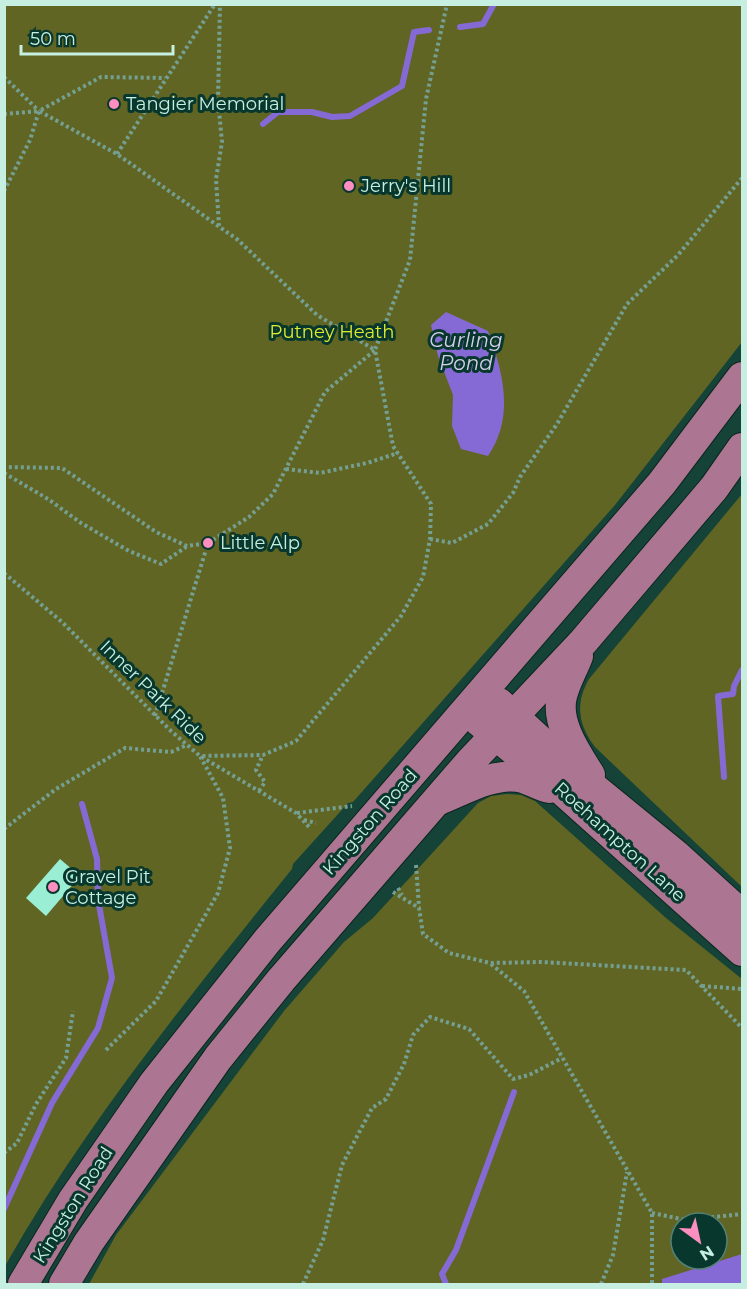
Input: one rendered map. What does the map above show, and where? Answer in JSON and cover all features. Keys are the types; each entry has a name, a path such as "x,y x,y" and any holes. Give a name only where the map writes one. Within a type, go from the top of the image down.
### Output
{"highway":[{"name":"Kingston Road","path":"23,1284 73,1200 154,1083 267,941 477,701 662,483 742,377"},
{"name":"Kingston Road","path":"64,1284 88,1242 218,1058 288,972 436,801 584,642 714,488 742,448"},
{"path":"584,642 561,698 562,715 578,756 603,796"},
{"path":"477,701 504,726"},
{"name":"Roehampton Lane","path":"504,726 562,789 742,951"},
{"name":"Roehampton Lane","path":"504,726 603,796 676,855 742,915"},
{"path":"436,801 488,781 509,777 519,777 540,786 562,789"}],"path":[{"path":"117,154 215,4"},
{"path":"219,226 216,179 222,142 218,100 220,4"},
{"path":"4,473 48,499 81,523 161,564 187,546 208,543 249,518 273,494 325,392 375,350 410,260 426,99 447,4"},
{"path":"4,77 39,111 117,154 219,226 238,240 317,315 375,350 393,446 431,504 430,539 423,577 401,616 296,741 262,755 200,756 223,798 230,848 218,893 156,1001 106,1050"},
{"path":"4,114 39,111 101,77 165,78"},
{"path":"4,191 30,140 39,111"},
{"path":"430,539 452,543 488,524 513,493 520,477 556,424 627,304 678,255 742,178"},
{"path":"286,470 320,473 398,453"},
{"path":"4,467 62,468 156,532 187,546"},
{"path":"155,716 208,543"},
{"name":"Inner Park Ride","path":"4,573 62,622 155,716 200,756 296,813 311,829"},
{"path":"4,830 56,789 125,748 171,752 187,745"},
{"path":"260,792 265,782 256,770 262,755"},
{"path":"296,813 352,806"},
{"path":"304,820 316,823"},
{"path":"416,865 423,934 449,953 490,963 541,962 686,970 742,1028"},
{"path":"398,888 403,896"},
{"path":"393,892 403,896 419,908"},
{"path":"490,963 525,991 561,1058 652,1213 652,1284"},
{"path":"701,986 742,989"},
{"path":"4,1153 17,1143 36,1104 66,1058 73,1011"},
{"path":"303,1284 323,1240 342,1165 372,1108 386,1099 404,1064 413,1035 430,1017 469,1029 513,1079 529,1075 561,1058"},
{"path":"601,1284 613,1255 627,1171"},
{"path":"652,1213 686,1220 742,1214"}],"green space":[{"name":"Putney Heath","path":"4,5 742,5 742,342 615,505 353,802 348,803 293,864 292,869 177,1013 104,1111 36,1213 5,1266"},
{"path":"742,494 742,887 595,747 582,722 580,705 589,679"},
{"path":"507,794 521,795 535,801 666,918 742,979 742,1284 89,1284 116,1235 284,1011 344,942 373,918 478,803 491,796"}],"water":[{"name":"Curling Pond","path":"446,312 488,331 498,362 504,394 504,410 502,425 488,456 461,449 452,426 453,395 438,356 431,325"},
{"path":"742,1254 742,1284 662,1284 662,1279 688,1271 729,1271 729,1258"}],"building":[{"name":"Gravel Pit Cottage","path":"60,859 80,876 46,916 26,898"}],"waterway":[{"path":"460,27 483,24 494,4"},
{"path":"263,124 278,112 312,112 332,117 350,116 402,86 414,32 429,30"},
{"path":"724,777 718,696 733,694 734,686 742,670"},
{"path":"4,1209 52,1103 98,1028 112,978 98,899 97,859 82,804"},
{"path":"446,1284 442,1274 456,1250 514,1092"}],"place":[{"name":"Tangier Memorial","path":"114,104"},
{"name":"Jerry's Hill","path":"349,186"},
{"name":"Little Alp","path":"208,543"},
{"name":"Gravel Pit Cottage","path":"53,887"}]}
